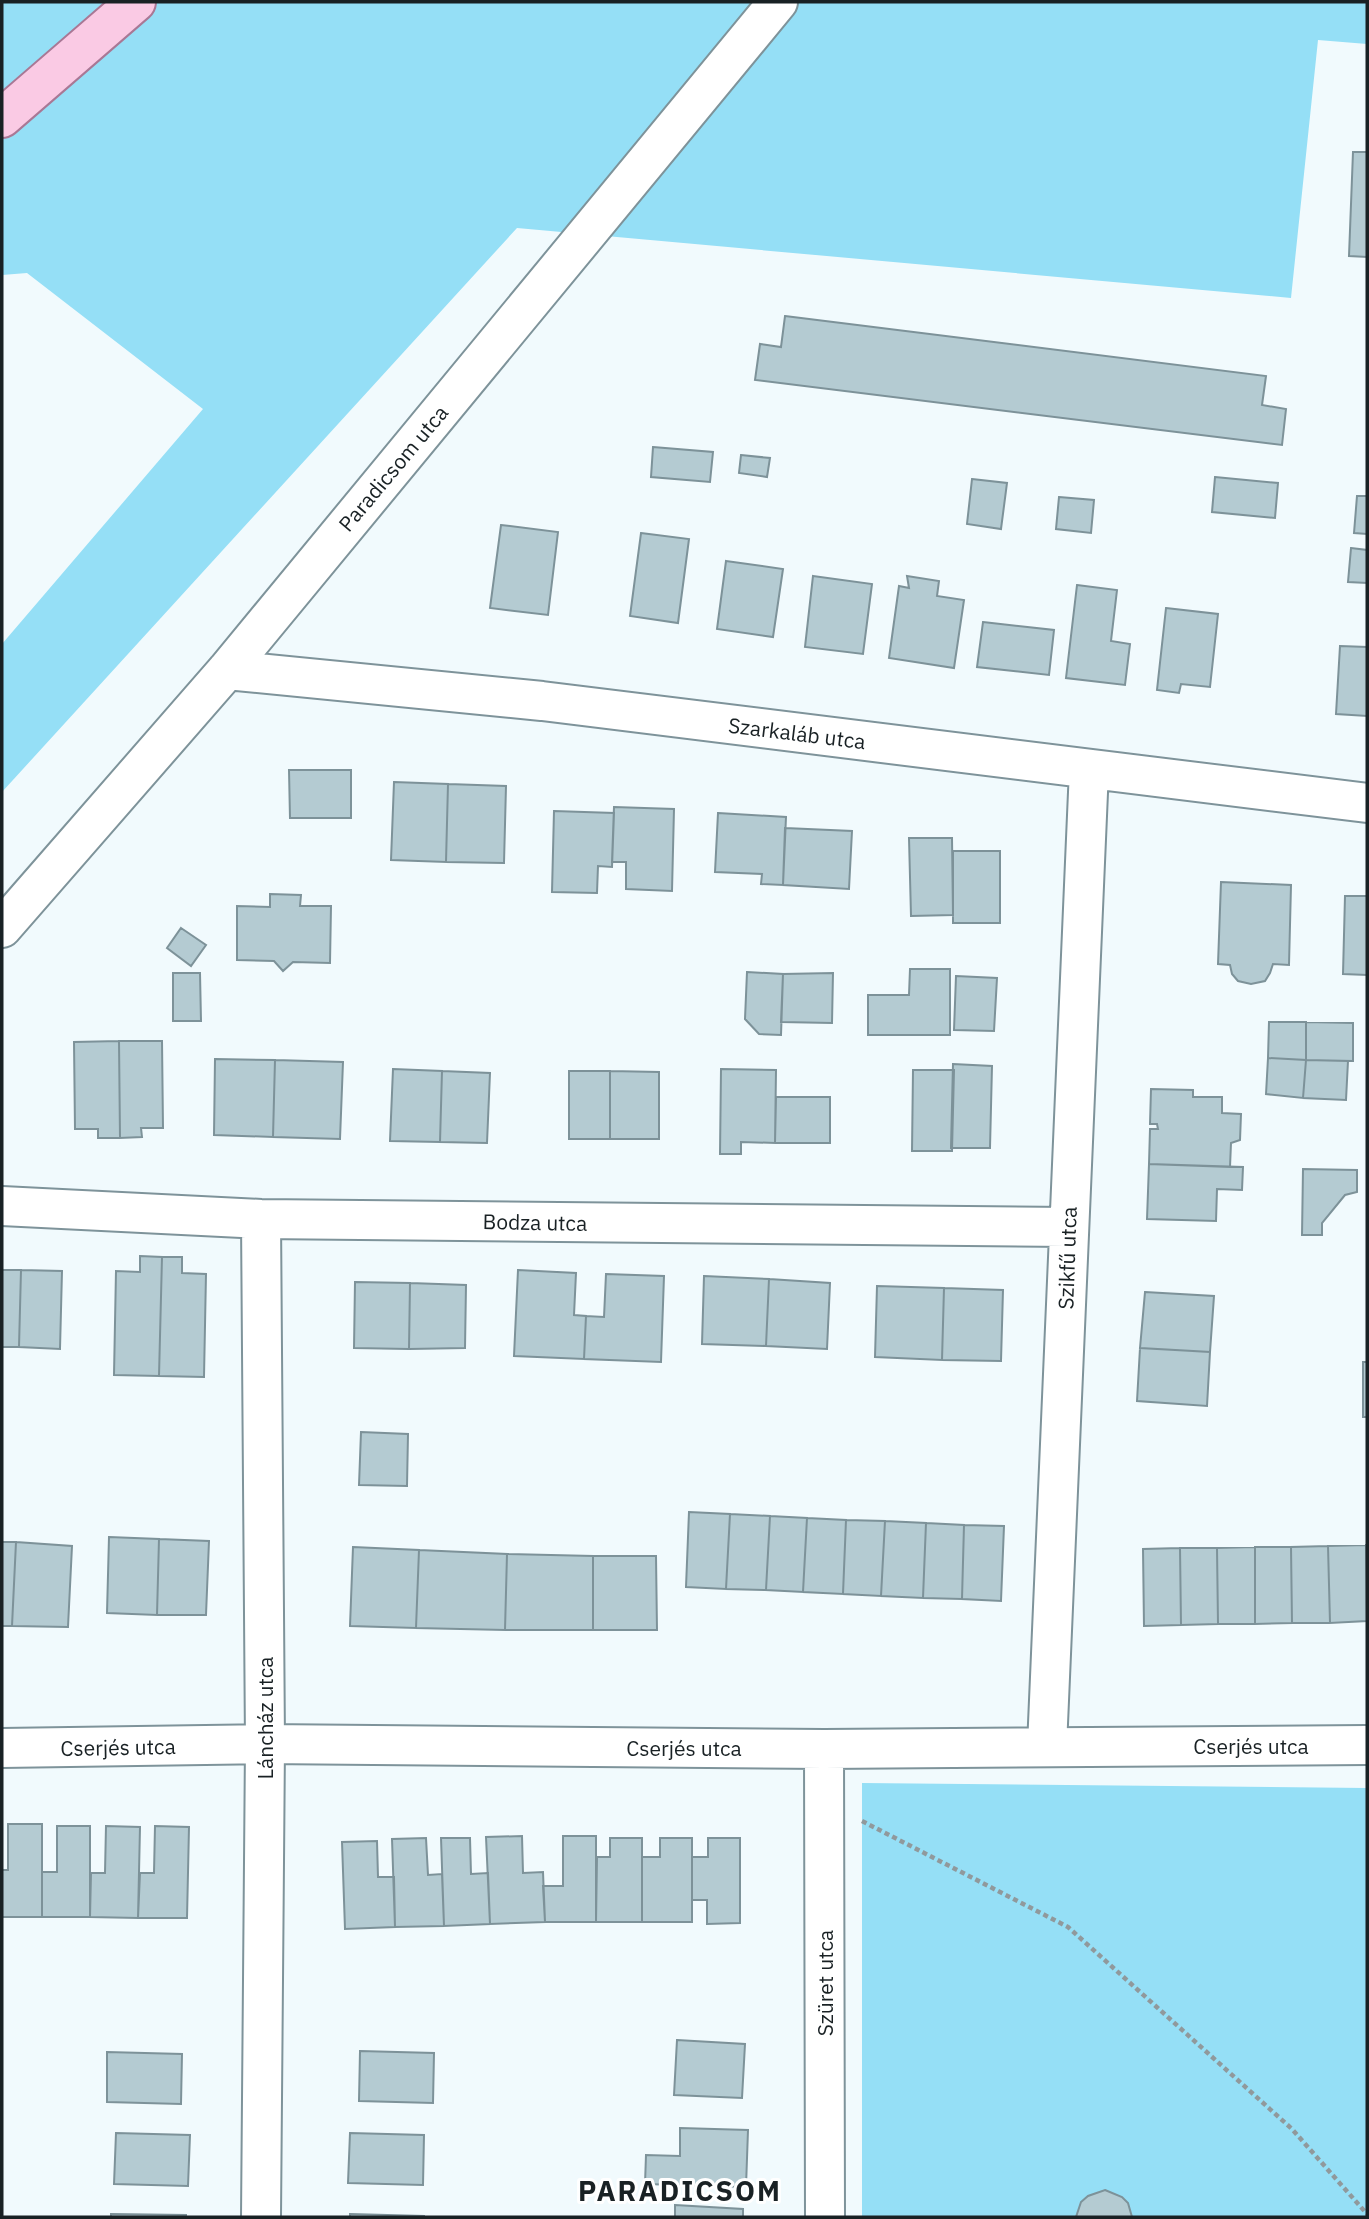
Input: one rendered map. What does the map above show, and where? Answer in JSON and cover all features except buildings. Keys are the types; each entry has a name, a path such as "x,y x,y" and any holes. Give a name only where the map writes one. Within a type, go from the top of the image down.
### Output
{"main road":[{"path":"2,118 136,2"}],"street":[{"name":"Paradicsom utca","path":"2,928 227,670 778,2"},
{"name":"Szarkaláb utca","path":"227,670 542,701 1367,803"},
{"name":"Szikfű utca","path":"1048,1747 1089,769"},
{"name":"Bodza utca","path":"2,1206 261,1219 1069,1227"},
{"name":"Láncház utca","path":"261,1219 265,1744 261,2217"},
{"name":"Cserjés utca","path":"2,1748 265,1744 824,1749 1367,1745"},
{"name":"Szüret utca","path":"824,1749 825,2217"}],"path":[{"path":"825,1802 1068,1927 1292,2129 1367,2214"}],"shaded area":[{"path":"2,2 1367,2 1367,44 1318,40 1291,298 517,228 2,792 2,644 203,409 27,273 2,275"},
{"path":"862,1783 1367,1788 1367,2217 862,2217"}],"district":[{"name":"PARADICSOM","path":"680,2190"}]}
